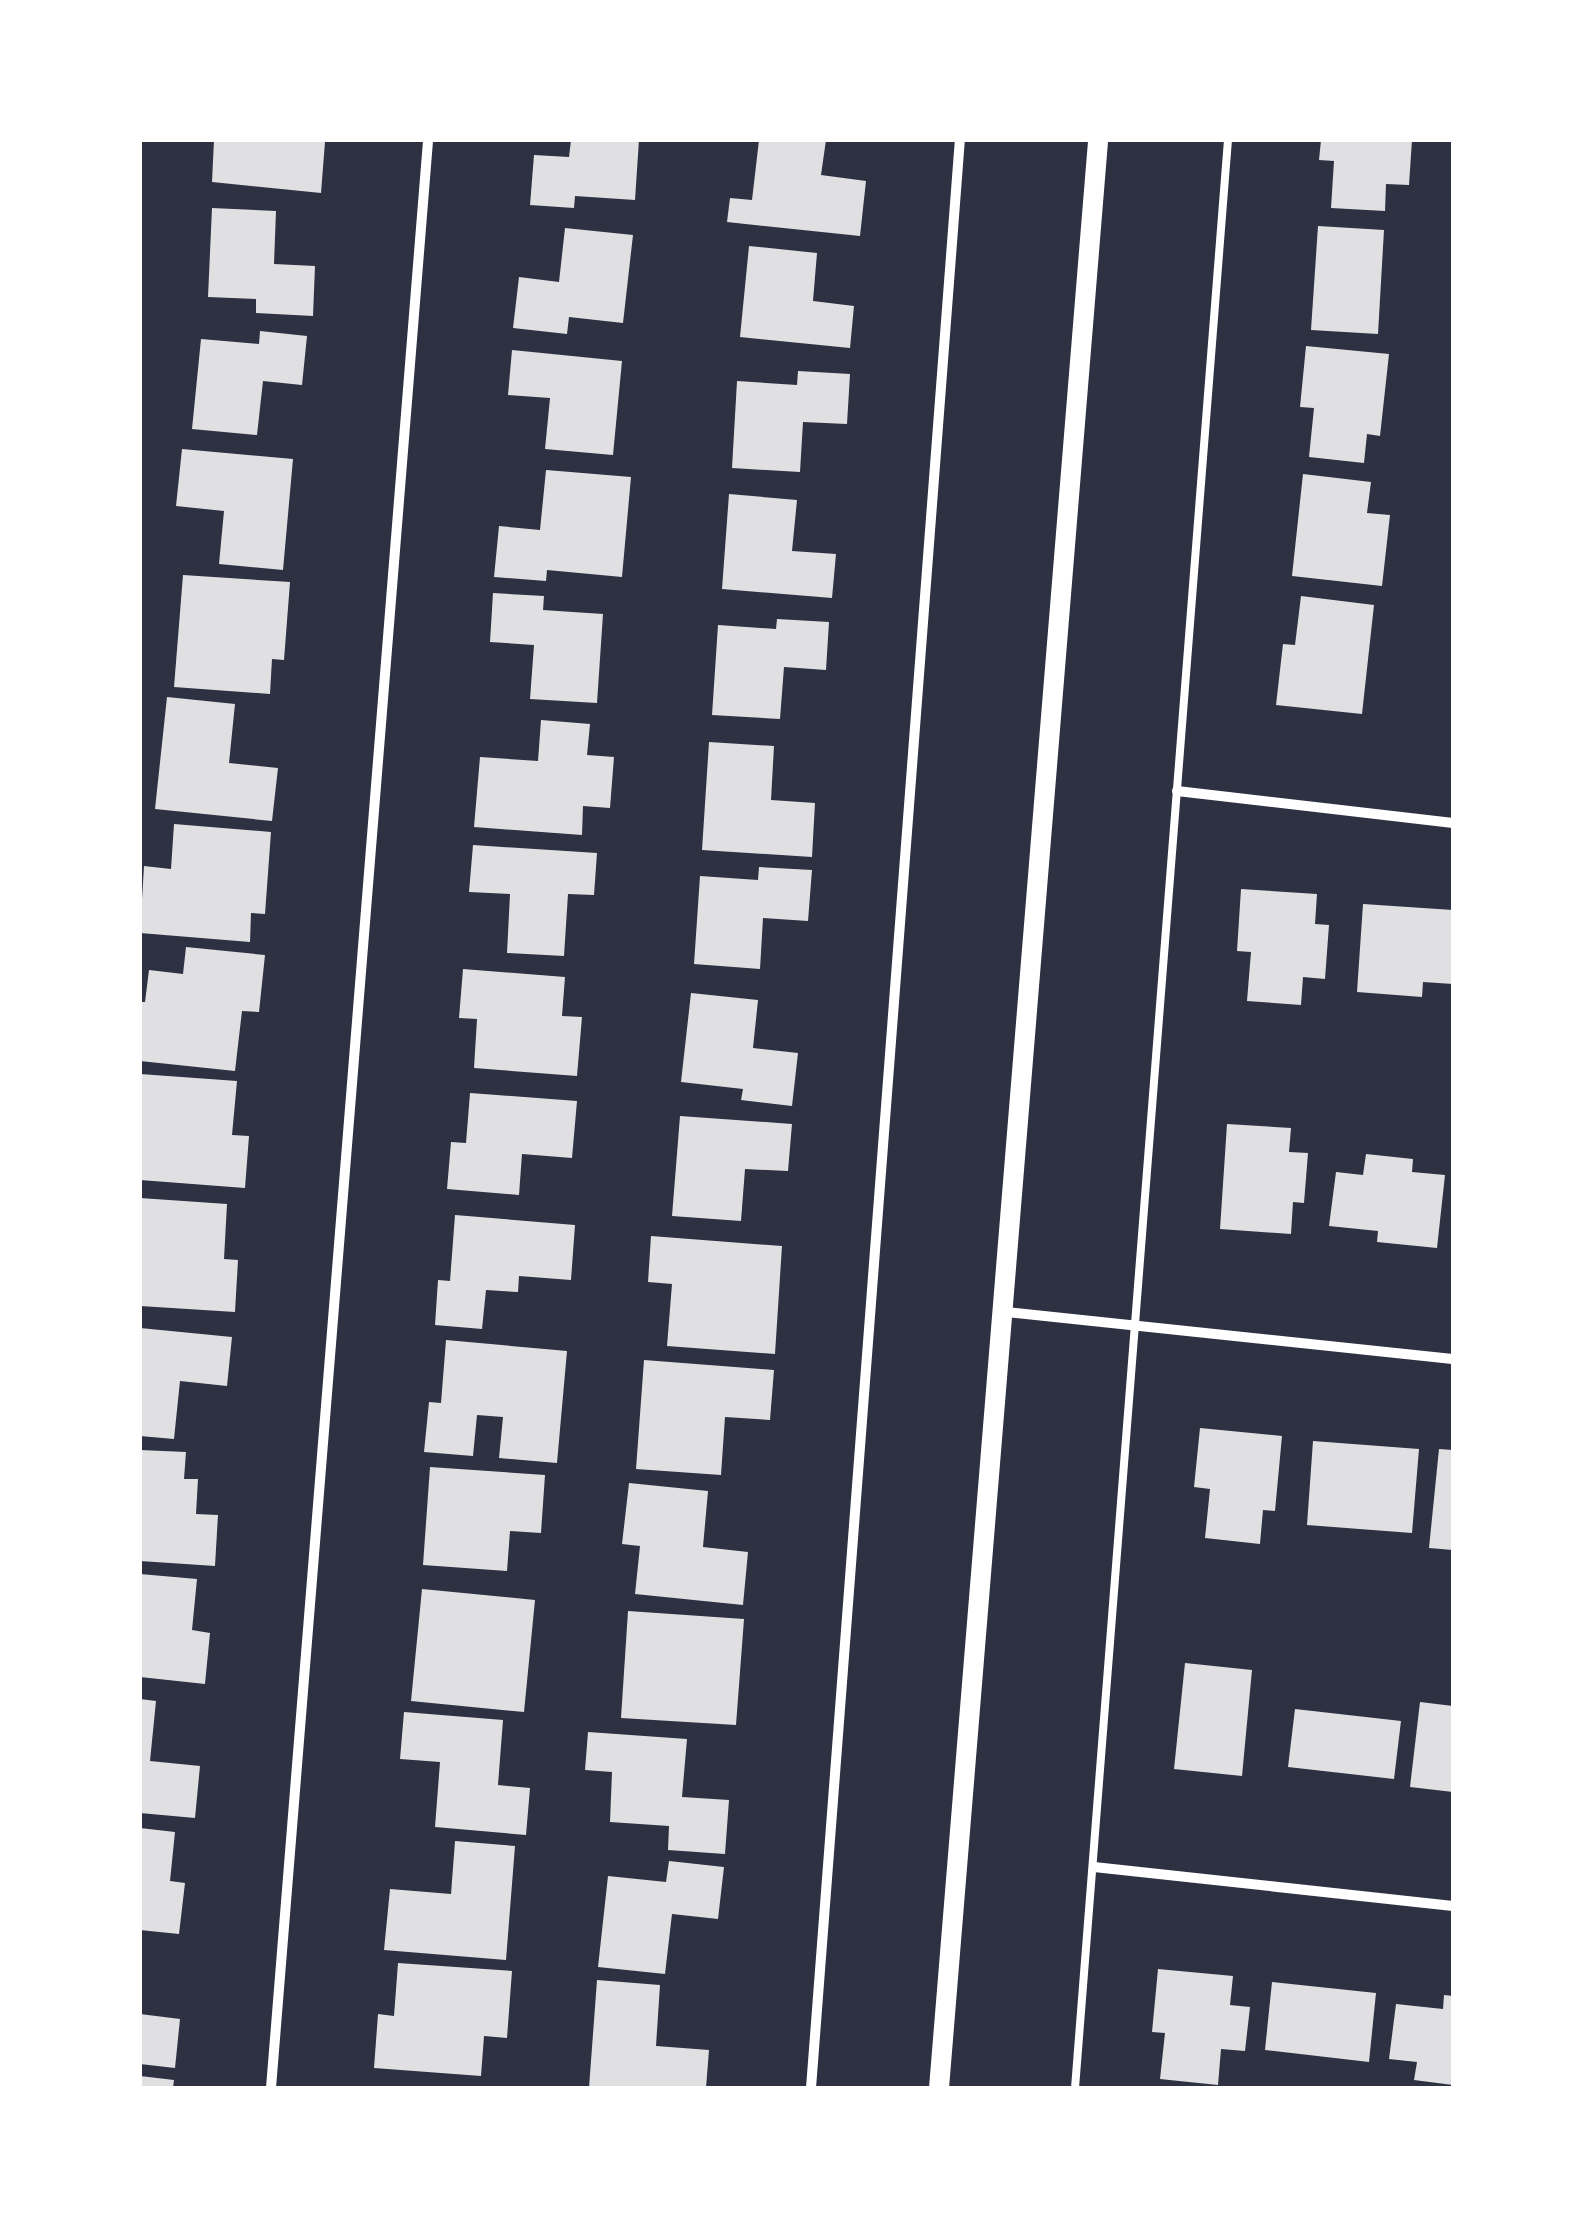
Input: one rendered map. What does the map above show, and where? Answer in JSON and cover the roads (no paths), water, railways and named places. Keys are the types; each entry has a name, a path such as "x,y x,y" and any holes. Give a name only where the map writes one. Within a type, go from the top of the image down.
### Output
{"main road":[{"path":"939,2088 1006,1312 1098,140"}],"street":[{"path":"271,2088 428,140"},
{"path":"810,2088 960,140"},
{"path":"1177,791 1453,822"},
{"path":"1006,1312 1137,1329 1453,1359"},
{"path":"1094,1867 1453,1906"}],"lane":[{"path":"1075,2088 1228,140"}]}
